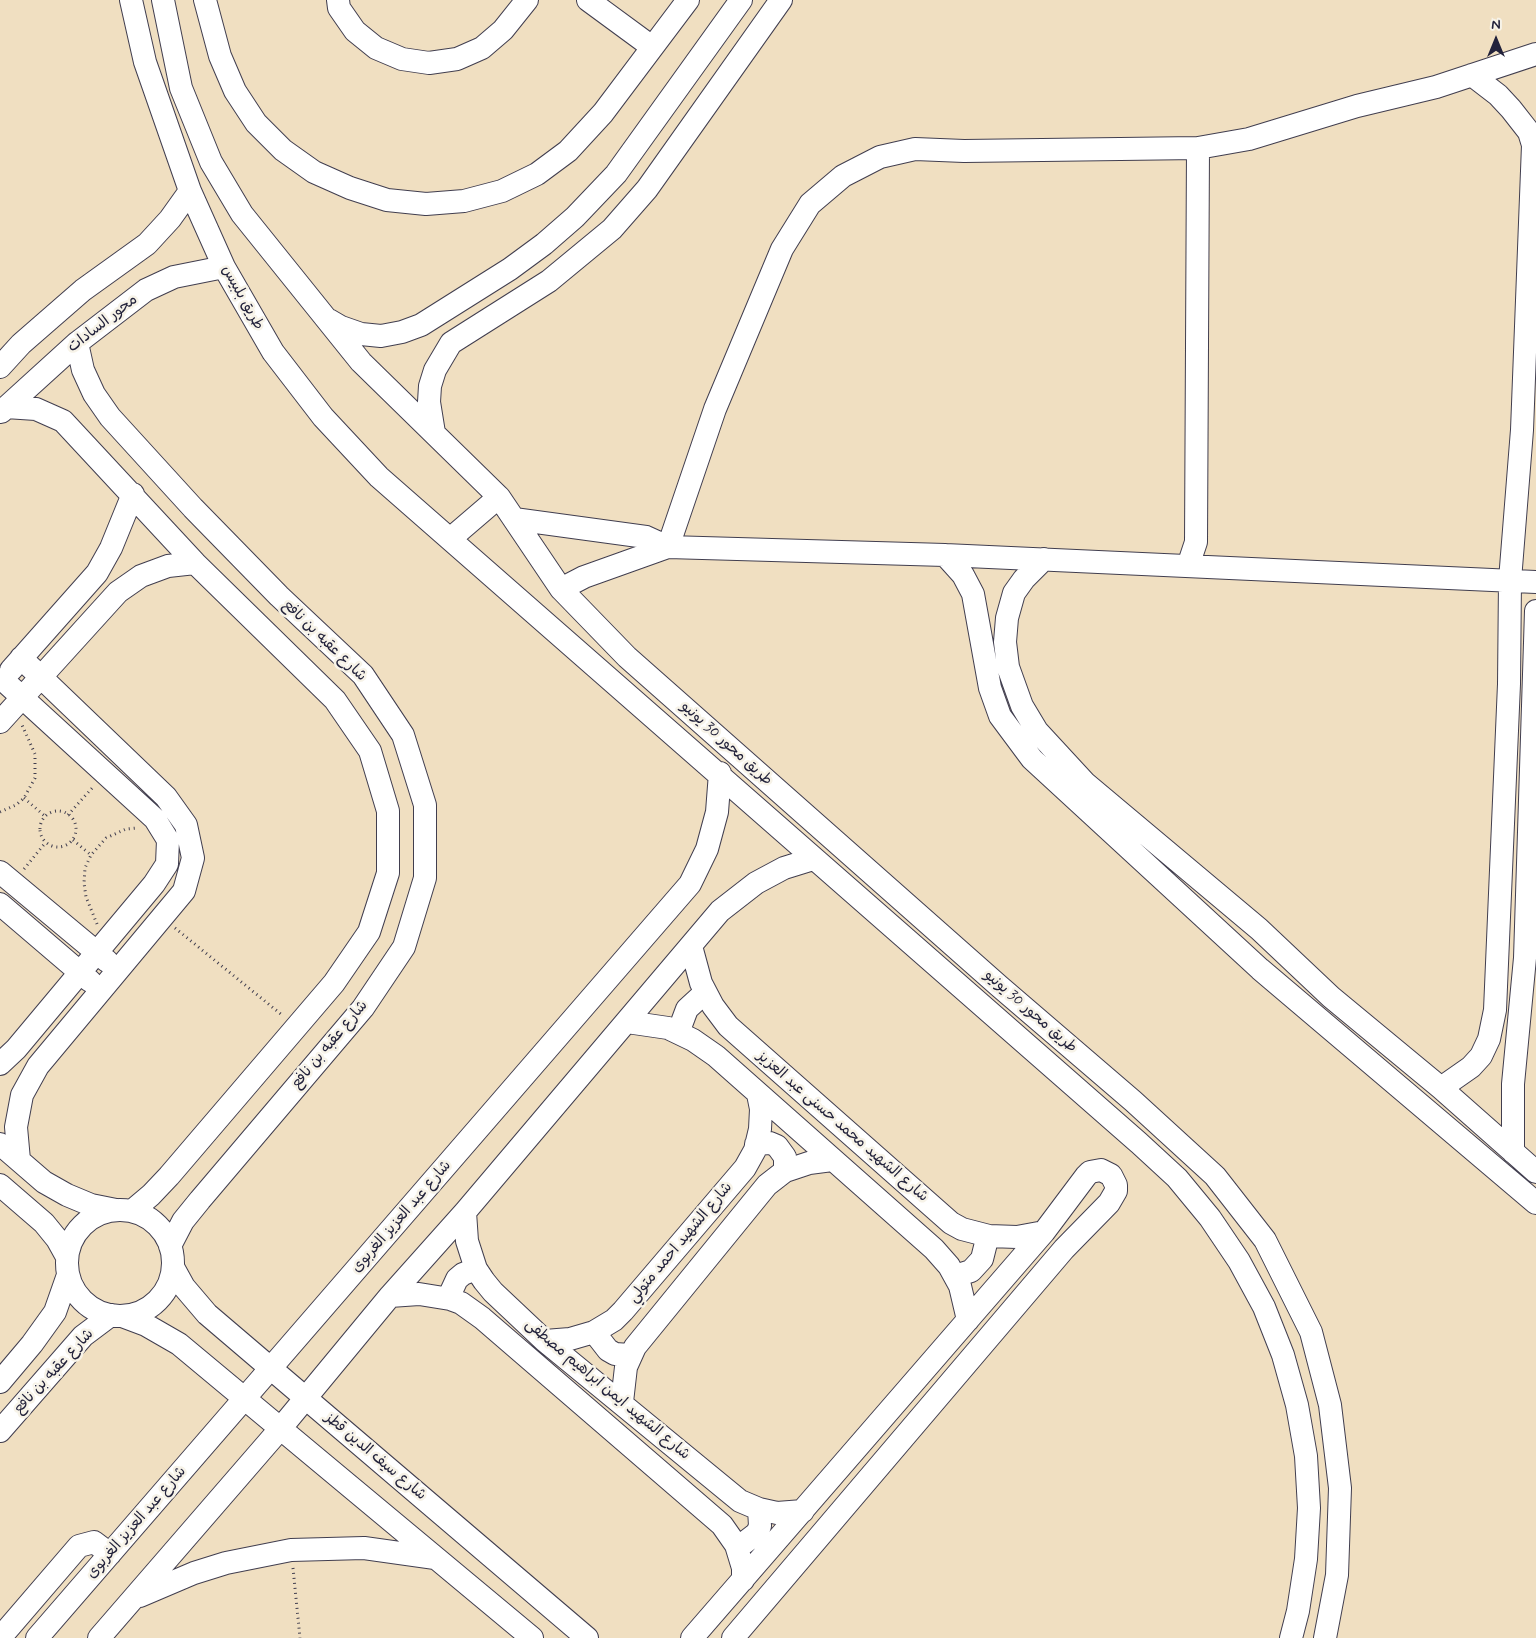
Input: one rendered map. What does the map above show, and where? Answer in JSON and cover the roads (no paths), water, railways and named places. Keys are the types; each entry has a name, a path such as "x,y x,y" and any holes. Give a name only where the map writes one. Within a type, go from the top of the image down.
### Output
{"street":[{"name":"طريق بلبيس","path":"131,0 145,62 190,192 224,267 273,352 323,417 379,477 450,538"},
{"path":"162,0 181,88 207,152 242,214 360,362 499,498 450,538"},
{"path":"205,0 220,56 235,91 256,123 283,150 314,172 350,188 387,200 426,204 464,201 502,191 536,174 568,151 603,113 688,0"},
{"path":"341,3 355,31 376,48 402,59 429,63 457,59 482,48 503,30 527,0"},
{"path":"588,0 652,47"},
{"path":"323,316 341,328 360,334 381,336 402,332 421,325 510,269 544,244 581,211 616,174 741,0"},
{"path":"434,433 429,402 430,386 435,370 451,343 549,281 587,252 612,229 647,189 782,0"},
{"path":"668,547 714,409 782,249 810,204 843,176 880,158 915,149 983,151 1198,148 1249,139 1536,54"},
{"path":"1441,1088 1471,1067 1480,1056 1489,1039 1495,1010 1509,684 1510,580 1522,430 1533,145 1529,132 1511,109 1498,95 1472,74"},
{"path":"1188,566 1196,542 1198,148"},
{"path":"181,162 207,152"},
{"path":"0,367 21,344 83,290 147,244 170,219 190,192"},
{"name":"محور السادات","path":"3,410 77,343 146,290 174,277 224,267"},
{"name":"شارع عقبه بن نافع","path":"77,343 83,370 94,394 110,417 192,508 279,596 363,675 404,735 425,805 425,878 404,947 363,1008 183,1222 171,1257"},
{"path":"0,1382 9,1360 55,1312 72,1239 83,1224 98,1214 124,1211 151,1195 169,1176 334,983 369,932 388,873 388,811 370,752 335,700 196,563 63,421 36,409 3,410"},
{"path":"0,1064 16,1049 154,884 167,864 168,840 155,819 105,774 12,709 1,680 97,573 112,548 133,494"},
{"name":"طريق محور 30 يونيو","path":"499,498 561,589 627,656 999,986 1133,1101 1215,1176 1265,1240 1311,1332 1330,1405 1340,1488 1337,1575 1325,1638"},
{"path":"514,519 646,537 668,547"},
{"name":"طريق محور 30 يونيو","path":"450,538 720,773 813,859 1139,1142 1182,1185 1210,1218 1239,1261 1264,1307 1283,1355 1297,1405 1306,1456 1309,1508 1306,1559 1298,1611 1291,1638"},
{"path":"561,589 584,577 668,547 945,554 1536,582"},
{"path":"945,554 963,575 972,594 990,688 1000,716 1032,759 1260,969 1536,1203"},
{"path":"1044,559 1024,579 1014,594 1007,618 1005,642 1008,667 1022,706 1037,731 1085,783 1259,929 1371,1031 1441,1088 1536,1172"},
{"path":"12,709 118,592 141,576 168,566 196,563"},
{"path":"1513,1152 1513,1084 1530,954 1536,611"},
{"path":"18,1160 16,1127 22,1095 38,1066 184,891 193,858 186,825 166,797 21,658"},
{"name":"شارع عبد العزيز الغربوى","path":"37,1638 690,884 707,849 717,812 720,773"},
{"path":"99,1638 306,1399 390,1296 465,1212 720,911 743,891 777,872 813,859"},
{"path":"7,878 100,948 117,970"},
{"path":"0,904 101,990"},
{"name":"شارع الشهيد محمد حسنى عبد العزيز","path":"691,946 697,971 707,995 720,1016 737,1036 951,1223 962,1229 985,1235 1017,1237 1044,1232"},
{"path":"681,1033 681,1025 687,1009 699,998 707,995"},
{"name":"شارع الشهيد محمد حسنى عبد العزيز","path":"627,1022 654,1025 681,1033 705,1047 934,1249 955,1276 964,1297 968,1320"},
{"path":"1356,1049 1371,1031"},
{"name":"شارع الشهيد احمد متولي","path":"545,1340 570,1340 594,1332 623,1312 745,1168 756,1144 761,1119 758,1094"},
{"path":"756,1144 770,1143 776,1146 785,1157 785,1171"},
{"path":"0,1144 44,1182 67,1195 91,1205 148,1218 161,1230 171,1257 165,1289 150,1306 137,1313 116,1316"},
{"name":"شارع الشهيد احمد متولي","path":"622,1402 624,1378 630,1355 642,1337 768,1185 785,1171 809,1163 832,1160"},
{"path":"692,1638 1044,1232 1090,1172 1101,1170 1114,1180 1116,1191 1109,1204 1064,1250 734,1638"},
{"path":"0,1185 44,1223 67,1266 76,1294 91,1308 146,1325 179,1344 532,1638"},
{"name":"شارع الشهيد ايمن ابراهيم مصطفى","path":"465,1212 467,1241 476,1269 493,1292 545,1340 622,1402 730,1494 759,1509 777,1513 803,1511"},
{"path":"955,1276 964,1274 977,1266 985,1251 985,1235"},
{"name":"شارع سيف الدين قطز","path":"171,1257 184,1287 198,1306 587,1638"},
{"path":"450,1299 457,1279 463,1274 476,1269"},
{"name":"شارع الشهيد ايمن ابراهيم مصطفى","path":"390,1296 411,1294 450,1299 467,1307 490,1324 722,1525 736,1545 743,1568 743,1580"},
{"name":"شارع عقبه بن نافع","path":"0,1431 83,1336 116,1316"},
{"path":"594,1332 602,1346 608,1350 615,1354 630,1355"},
{"path":"736,1545 744,1544 757,1533 761,1517 759,1509"},
{"path":"0,1638 79,1546 94,1542 110,1554"},
{"path":"133,1600 163,1585 210,1568 258,1555 291,1550 364,1548 436,1558"}]}
